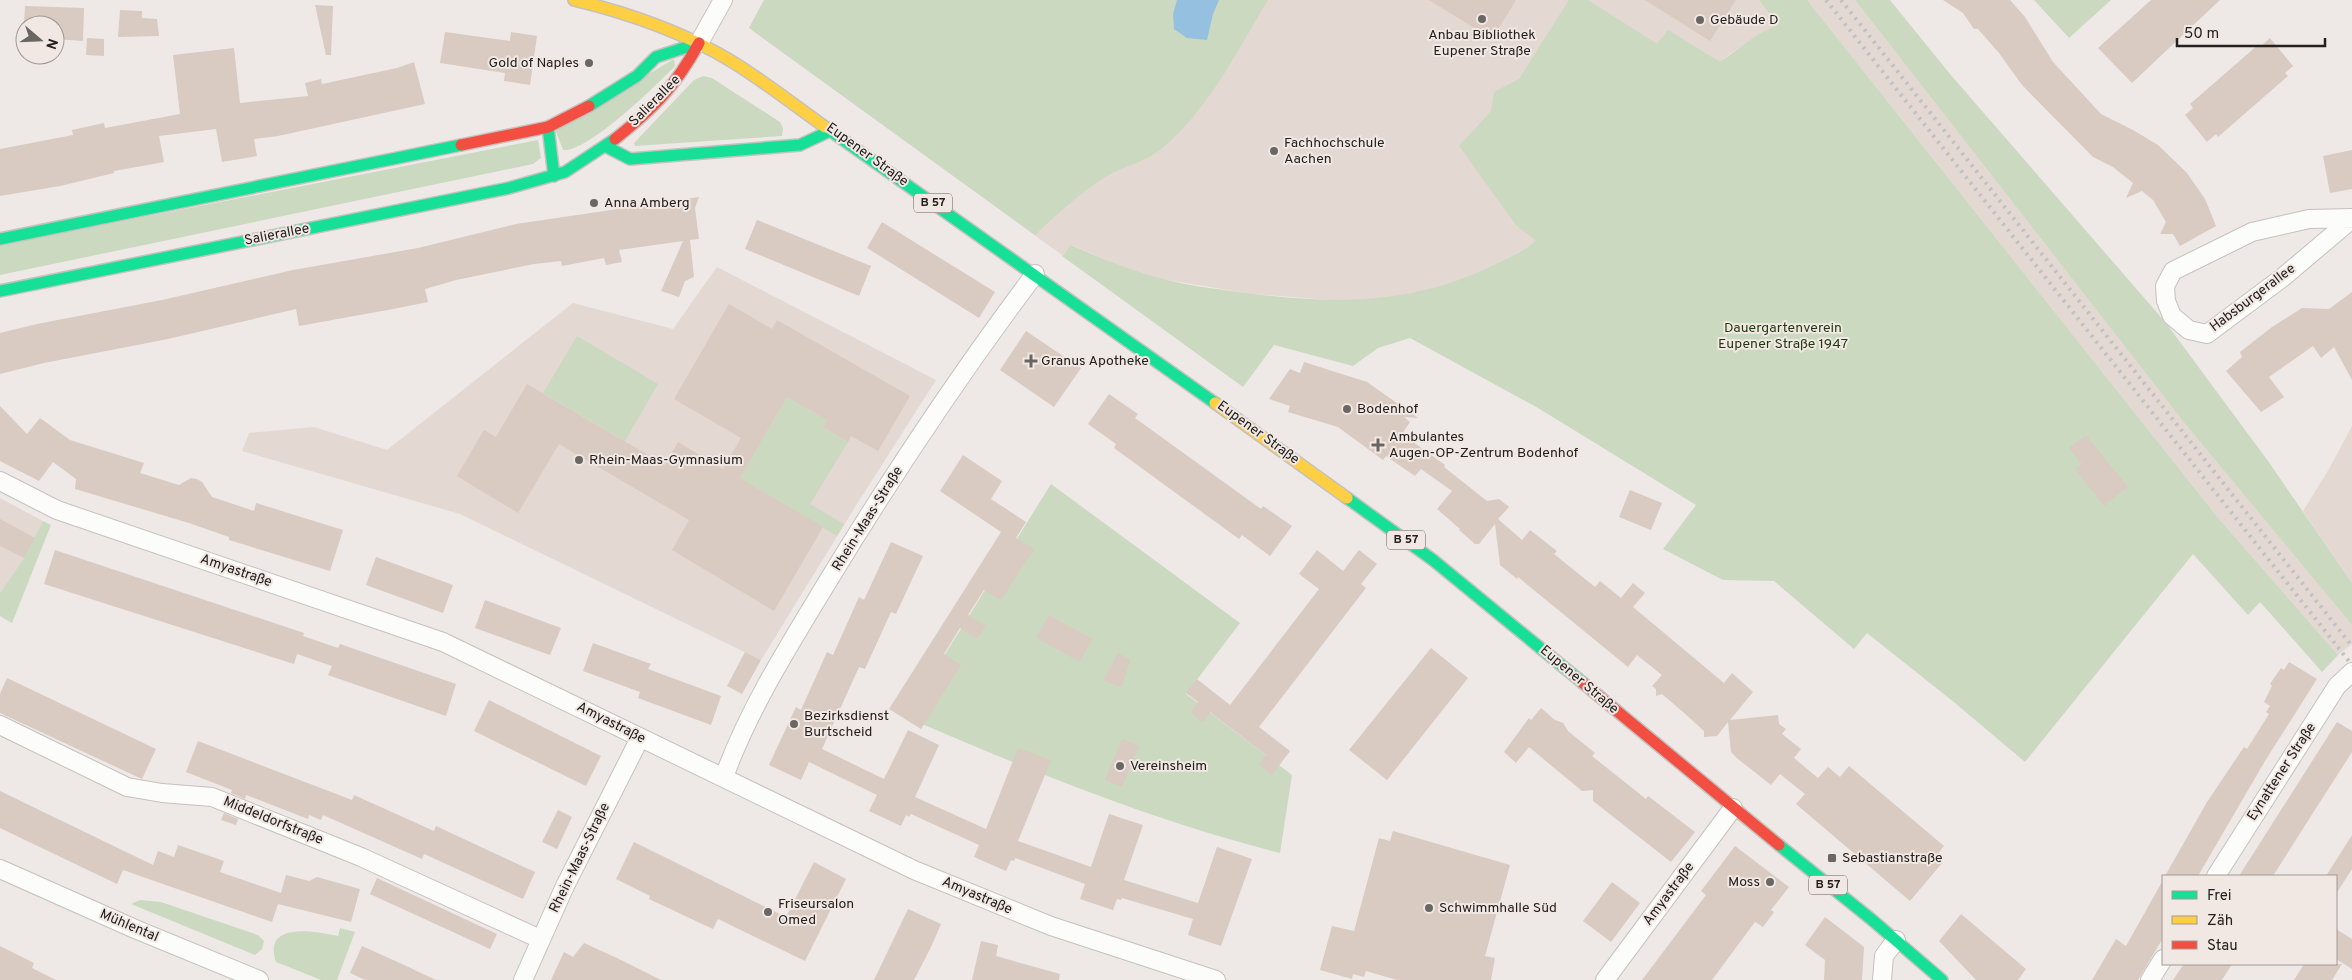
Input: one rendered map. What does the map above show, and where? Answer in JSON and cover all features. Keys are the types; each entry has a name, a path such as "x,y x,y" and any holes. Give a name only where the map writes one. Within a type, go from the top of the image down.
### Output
{"street":[{"name":"Eupener Straße","path":"574,0 634,16 699,43 731,61 1035,274 1433,560 1896,940"},
{"path":"699,43 723,0"},
{"name":"Salierallee","path":"0,239 548,126 597,102 636,76 656,57 699,43"},
{"name":"Salierallee","path":"0,291 509,188 554,176 571,169 605,146 648,111 676,83 699,43"},
{"path":"548,126 554,176"},
{"path":"605,146 630,159 800,145 832,130"},
{"name":"Habsburgerallee","path":"2352,218 2282,278 2207,334 2189,330 2172,316 2166,301 2165,286 2172,271 2252,232 2309,219 2352,218"},
{"name":"Rhein-Maas-Straße","path":"724,777 736,744 796,635 875,505 1035,274"},
{"name":"Amyastraße","path":"0,481 57,510 443,642 914,870 1051,926 1216,980"},
{"name":"Eynattener Straße","path":"2217,875 2337,686 2352,672"},
{"name":"Middeldorfstraße","path":"0,725 127,787 162,793 212,796 361,857 540,939"},
{"name":"Rhein-Maas-Straße","path":"522,980 540,939 640,738"},
{"name":"Amyastraße","path":"1605,980 1733,808"},
{"name":"Mühlental","path":"0,869 135,929 260,980"},
{"path":"1882,980 1884,956 1896,940"},
{"name":"B 57","path":"1896,940 1942,980"},
{"path":"2150,980 2162,961"}],"shaded area":[{"name":"Fachhochschule Aachen","path":"764,0 1759,0 1777,25 1731,53 1708,72 1537,241 1501,262 1463,279 1424,291 1385,298 1344,301 1252,294 1161,279 1120,266 1072,245 1062,255 749,28"},
{"path":"1807,0 1855,0 2186,425 2352,625 2352,644 2338,655 2219,519"},
{"name":"Rhein-Maas-Gymnasium","path":"717,267 936,380 761,660 460,514 242,451 249,433 314,427 387,450 573,303 673,329"},
{"path":"2352,426 2352,583 2303,511 2329,469"},
{"path":"0,498 43,521 24,558 0,593"}],"green space":[{"path":"764,0 1268,0 1223,76 1198,112 1183,128 1160,150 1137,163 1105,177 1095,184 1068,204 1035,235 749,28"},
{"name":"Dauergartenverein Eupener Straße 1947","path":"1569,0 1588,0 1657,44 1668,30 1720,62 1757,35 1777,25 1759,0 1807,0 2219,519 2338,655 2322,672 2260,602 2248,615 2193,554 2025,762 1867,633 1854,649 1774,581 1723,580 1663,549 1696,505 1538,408 1410,338 1378,348 1353,366 1274,345 1243,387 1062,256 1071,245 1148,275 1181,283 1277,297 1337,300 1396,296 1425,290 1483,270 1504,260 1536,241 1516,225 1459,146 1491,111 1494,92 1519,79"},
{"path":"1855,0 1890,0 1950,74 2166,323 2268,461 2352,583 2352,625 2186,425"},
{"path":"2034,0 2111,0 2069,38"},
{"path":"674,59 675,66 653,88 604,130 574,148 563,150 555,129"},
{"path":"703,76 712,78 780,122 783,128 782,136 635,146 634,143 694,80"},
{"path":"538,140 541,158 533,164 0,275 0,245"},
{"path":"577,336 658,384 625,441 543,393"},
{"path":"818,344 839,355 808,409 827,420 823,427 848,442 810,504 844,524 837,536 740,478"},
{"path":"1051,484 1240,623 1186,694 1292,775 1280,853 1184,826 1137,810 997,756 906,717"},
{"path":"43,521 51,525 12,623 0,616 0,593 24,558"},
{"path":"140,900 161,902 258,935 264,941 262,949 255,955 131,904"},
{"path":"340,928 355,932 337,980 321,980 276,962 274,949 277,940 284,934 305,931 338,936"}],"water":[{"path":"1177,0 1219,0 1213,14 1207,40 1187,38 1174,29 1173,14"}],"building":[{"name":"Anbau Bibliothek Eupener Straße","path":"1429,0 1516,0 1492,39"},
{"name":"Gebäude D","path":"1645,0 1736,0 1710,41"},
{"path":"1943,0 2010,0 2025,17 2053,62 2101,114 2158,145 2187,173 2205,199 2216,226 2180,246 2173,234 2160,234 2166,222 2153,200 2142,191 2126,198 2133,183 2113,167 2093,157 2022,85 1999,53 1978,29 1974,29 1963,13"},
{"path":"2151,0 2220,0 2132,83 2098,48"},
{"path":"315,5 333,6 331,55 326,55"},
{"path":"25,6 84,8 83,41 65,40 65,15 25,15"},
{"path":"120,10 142,11 142,18 157,19 159,36 118,37"},
{"path":"445,32 510,41 511,32 537,36 530,85 504,81 505,73 440,63"},
{"path":"87,38 104,39 104,56 86,55"},
{"path":"2270,38 2293,66 2285,73 2288,76 2218,137 2216,134 2207,142 2185,115 2193,108 2190,104 2259,44 2261,46"},
{"path":"234,48 240,103 308,96 305,83 321,79 322,84 397,68 414,62 425,104 278,136 254,139 257,156 222,162 216,129 159,136 164,162 114,171 114,173 60,186 0,196 0,149 73,135 72,130 104,123 105,128 180,114 173,55"},
{"path":"2352,150 2352,189 2330,193 2323,156"},
{"path":"699,197 695,208 699,239 690,240 694,277 685,281 679,297 661,291 683,241 619,250 622,262 606,265 604,258 562,266 561,261 534,264 456,280 425,289 428,302 393,309 299,326 296,309 168,339 44,363 0,374 0,333 162,300 293,270 418,248 516,224"},
{"path":"757,220 871,266 859,296 745,249"},
{"path":"882,222 995,292 979,318 867,248"},
{"path":"2352,292 2352,380 2334,347 2321,358 2313,346 2269,377 2284,397 2261,412 2226,371 2242,357 2240,352 2272,327 2302,308 2329,309"},
{"path":"729,304 772,329 777,320 910,396 878,451 851,436 848,442 823,427 827,420 787,397 740,478 823,527 774,611 672,550 689,520 559,444 518,513 457,476 484,430 496,437 527,384 665,465 678,442 723,469 741,438 674,399"},
{"path":"1026,331 1081,368 1054,407 1000,370"},
{"path":"1304,362 1367,382 1418,418 1404,417 1410,422 1402,434 1445,465 1444,467 1487,501 1499,499 1509,507 1498,519 1522,540 1530,530 1557,551 1554,554 1595,587 1600,581 1621,598 1633,583 1645,593 1633,607 1724,683 1732,673 1753,692 1730,720 1778,715 1779,724 1786,729 1782,734 1801,749 1794,758 1818,778 1828,767 1840,777 1849,766 1944,846 1936,856 1943,862 1910,901 1796,804 1805,794 1780,774 1771,785 1738,759 1731,752 1728,722 1717,736 1704,737 1704,731 1662,694 1656,696 1656,689 1652,686 1662,675 1637,655 1628,667 1518,577 1517,579 1500,565 1495,524 1479,544 1475,544 1437,509 1452,491 1421,469 1415,476 1386,456 1383,460 1338,427 1288,412 1290,406 1269,399 1290,369 1300,373"},
{"path":"1109,394 1138,414 1135,418 1261,509 1263,506 1292,526 1270,556 1242,535 1239,539 1114,448 1116,444 1088,424"},
{"path":"0,406 27,434 40,418 70,440 144,463 140,473 179,485 191,478 197,479 202,482 212,497 254,511 256,503 343,530 330,571 229,540 229,537 189,523 75,489 76,479 53,462 39,481 0,461"},
{"path":"2086,435 2128,487 2104,506 2075,469 2082,464 2069,448"},
{"path":"963,455 1002,481 991,499 1026,522 1016,538 1034,549 1001,600 984,590 968,615 986,626 977,639 960,628 944,654 961,665 921,729 889,709 1001,532 940,491"},
{"path":"1630,490 1662,503 1651,530 1619,517"},
{"path":"0,519 35,538 24,558 0,546"},
{"path":"891,542 923,556 896,614 891,612 865,669 859,667 822,749 884,779 908,730 939,745 915,797 986,829 1018,748 1051,760 1018,841 1091,867 1109,814 1143,825 1124,880 1198,903 1217,847 1252,859 1221,946 1188,935 1193,919 1122,898 1121,900 1117,899 1113,910 1080,899 1085,884 1015,858 1014,861 1011,860 1006,871 974,857 979,845 911,814 909,817 906,815 901,826 869,811 877,795 809,762 801,780 769,765 796,707 801,710 827,652 833,655 859,597 864,600"},
{"path":"55,550 304,633 303,636 338,648 340,644 456,684 446,716 328,675 332,666 297,654 294,664 44,584"},
{"path":"1317,550 1343,571 1359,550 1377,564 1361,584 1366,588 1259,727 1290,751 1272,775 1259,765 1266,755 1210,712 1203,722 1191,713 1198,702 1186,693 1197,679 1230,705 1319,589 1299,574"},
{"path":"376,557 453,585 443,613 366,585"},
{"path":"485,600 561,628 550,655 475,628"},
{"path":"1049,615 1092,639 1080,662 1036,638"},
{"path":"593,643 651,664 648,669 721,696 711,725 638,698 640,692 583,671"},
{"path":"1431,648 1468,678 1387,780 1349,750"},
{"path":"745,652 761,660 742,694 727,686"},
{"path":"1118,653 1130,660 1122,687 1103,681"},
{"path":"2289,662 2317,679 2265,761 2199,875 2166,875 2207,802 2244,747 2247,749 2269,714 2266,712 2270,706 2264,702 2272,686 2270,684 2281,668 2284,670"},
{"path":"7,678 156,749 142,779 0,713 0,694"},
{"path":"489,700 601,756 586,786 474,731"},
{"path":"1541,708 1555,720 1563,723 1568,731 1595,753 1592,756 1646,799 1648,796 1695,832 1671,862 1593,801 1593,790 1582,791 1529,747 1516,763 1504,752 1529,718 1531,720"},
{"path":"2337,722 2352,731 2352,752 2274,875 2240,875"},
{"name":"Vereinsheim","path":"1122,739 1139,746 1122,787 1105,780"},
{"path":"198,741 352,800 354,795 434,831 436,826 535,872 523,899 424,854 422,859 323,815 321,820 309,815 308,819 246,795 245,799 231,793 232,790 186,772"},
{"path":"0,791 153,865 158,851 174,857 178,845 224,861 220,872 281,893 286,875 309,881 317,877 360,889 351,922 278,904 272,922 123,870 117,884 0,828"},
{"path":"558,810 572,817 557,849 542,842"},
{"path":"224,813 238,819 236,825 221,820"},
{"name":"Schwimmhalle Süd","path":"1393,831 1510,865 1485,956 1495,958 1491,980 1397,980 1366,971 1364,977 1353,974 1352,979 1320,970 1332,926 1354,931 1379,838 1390,841"},
{"path":"2352,835 2352,869 2337,892 2337,875 2327,875"},
{"path":"634,842 786,917 814,862 846,879 805,961 718,919 713,929 649,899 650,896 616,879"},
{"path":"1735,846 1789,887 1771,910 1774,912 1763,927 1755,922 1712,980 1642,980 1706,895 1701,891"},
{"path":"377,878 497,934 490,949 370,894"},
{"path":"1612,882 1640,903 1611,942 1583,921"},
{"path":"2162,882 2162,940 2138,980 2092,980 2116,939 2126,946"},
{"path":"908,909 941,924 931,947 914,980 874,980"},
{"path":"1961,914 2026,969 2018,980 1976,980 1939,941"},
{"path":"1825,917 1864,947 1862,980 1824,980 1825,960 1805,945"},
{"path":"2337,930 2352,939 2352,969 2337,960"},
{"path":"981,941 998,945 996,956 1060,974 1059,980 972,980"},
{"path":"584,943 661,980 551,980 564,952 573,957"},
{"path":"0,946 34,963 32,968 56,980 0,980"},
{"path":"362,946 436,980 365,980 350,973"},
{"path":"2342,964 2332,980 2294,980 2303,965"},
{"path":"2183,965 2231,965 2222,980 2173,980"}],"railway":[{"path":"1826,0 2352,665"},
{"path":"1841,0 2352,646"}],"traffic: fast":[{"path":"589,106 637,76 656,57 699,43"},
{"path":"548,127 554,176"},
{"path":"825,127 1215,403"},
{"path":"605,146 630,159 800,145 832,130"},
{"path":"0,291 509,188 565,172 615,139"},
{"path":"0,239 461,145"},
{"path":"1347,498 1433,560 1583,683"},
{"path":"1779,845 1871,919 1942,980"}],"traffic: slow":[{"path":"574,0 655,24 694,41 731,61 825,127"},
{"path":"1215,403 1347,498"}],"traffic: jam":[{"path":"615,139 663,96 699,43"},
{"path":"461,145 548,127 589,106"},
{"path":"1583,683 1779,845"}],"place":[{"name":"Anbau Bibliothek Eupener Straße","path":"1482,19"},
{"name":"Gebäude D","path":"1700,20"},
{"name":"Gold of Naples","path":"589,63"},
{"name":"Fachhochschule Aachen","path":"1274,151"},
{"name":"Anna Amberg","path":"594,203"},
{"name":"Granus Apotheke","path":"1031,361"},
{"name":"Bodenhof","path":"1347,409"},
{"name":"Ambulantes Augen-OP-Zentrum Bodenhof","path":"1378,445"},
{"name":"Rhein-Maas-Gymnasium","path":"579,460"},
{"name":"Bezirksdienst Burtscheid","path":"794,724"},
{"name":"Vereinsheim","path":"1120,766"},
{"name":"Sebastianstraße","path":"1832,858"},
{"name":"Moss","path":"1770,882"},
{"name":"Schwimmhalle Süd","path":"1429,908"},
{"name":"Friseursalon Omed","path":"768,912"}]}
